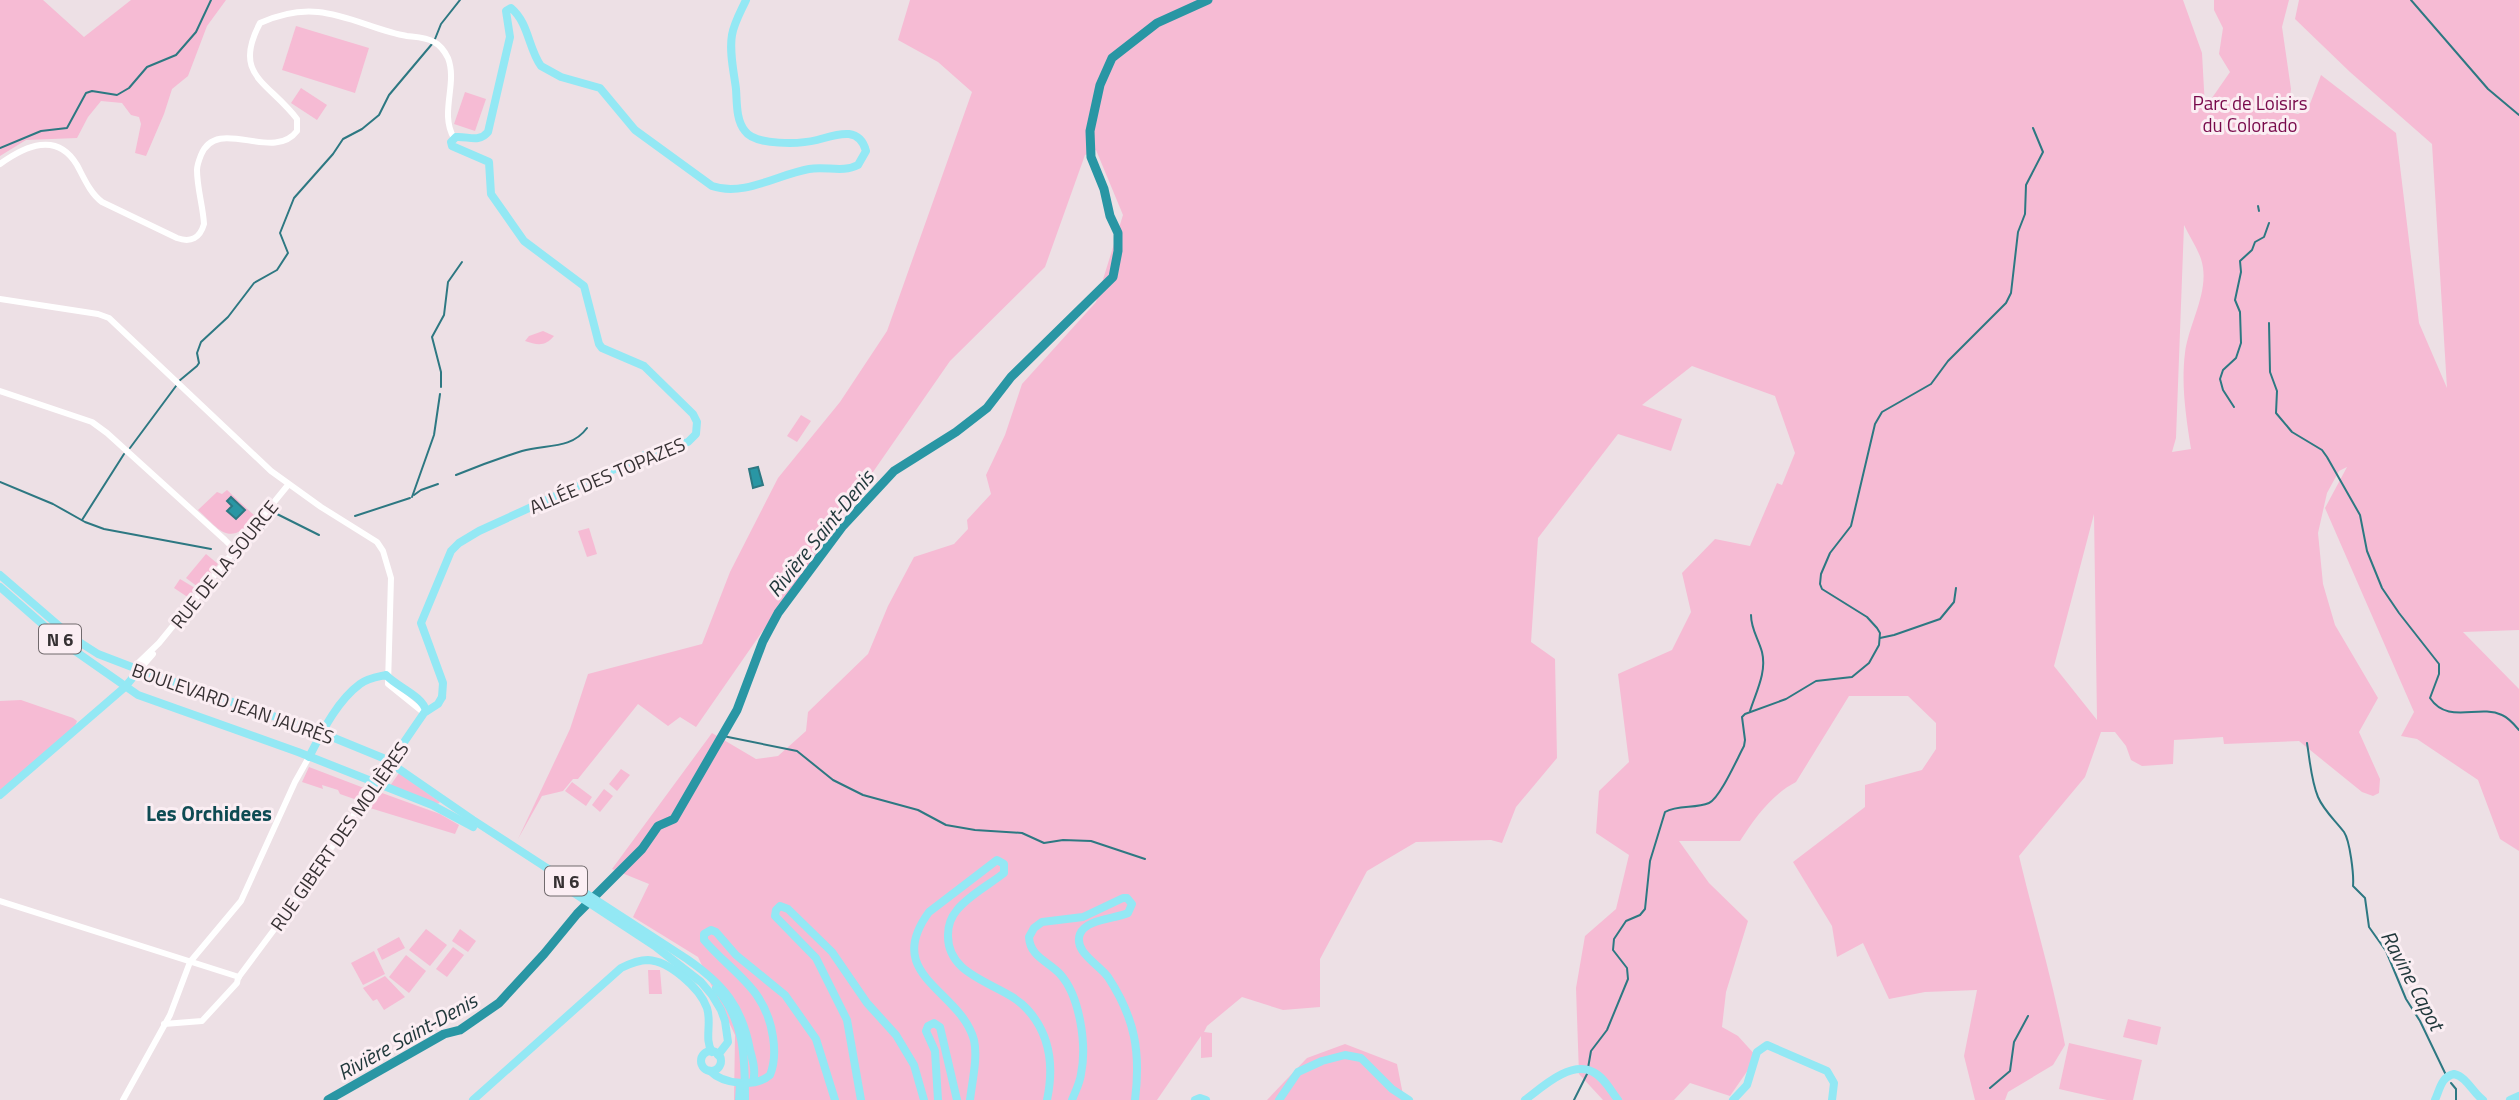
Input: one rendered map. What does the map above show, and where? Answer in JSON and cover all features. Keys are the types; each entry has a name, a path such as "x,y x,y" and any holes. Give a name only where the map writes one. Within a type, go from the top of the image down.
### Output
{"main road":[{"path":"454,138 480,138 488,132 509,44 505,15 509,8 516,13 529,34 541,66 561,77 600,88 635,130 709,184 722,188 737,188 810,169 844,169 859,165 866,151 860,139 853,135 834,133 816,140 787,142 756,140 746,133 739,115 732,40 746,0"},
{"name":"ALLÉE DES TOPAZES","path":"442,697 443,682 421,623 454,547 479,531 645,455 688,442 698,428 693,414 644,366 602,348 584,286 524,241 491,194 489,162 453,148 451,145 454,138"},
{"name":"BOULEVARD JEAN JAURÈS","path":"0,575 73,638 98,654 322,733 390,762 472,822"},
{"name":"BOULEVARD JEAN JAURÈS","path":"0,587 65,644 146,699 309,757 472,822"},
{"name":"RUE DE LA SOURCE","path":"0,795 89,718 136,669"},
{"path":"309,757 343,702 361,683 372,678 386,675 397,686 422,702 425,712"},
{"path":"422,702 442,697"},
{"name":"RUE GIBERT DES MOLIÈRES","path":"376,783 425,712 438,704 442,697"},
{"name":"N 6","path":"472,822 704,975 728,1003 743,1042 745,1100"},
{"path":"970,1100 975,1052 973,1039 961,1017 919,970 913,946 921,924 929,912 997,860 1004,864 1004,873 956,911 949,926 948,940 963,968 1020,1002 1036,1020 1048,1046 1052,1071 1047,1100"},
{"path":"1072,1100 1082,1072 1080,1017 1068,984 1034,952 1030,937 1034,928 1042,922 1083,917 1123,898 1130,900 1132,904 1128,912 1087,926 1079,940 1085,953 1106,974 1129,1018 1138,1052 1135,1100"},
{"path":"860,1100 847,1020 816,958 778,920 775,913 780,906 788,909 832,952 867,1003 896,1035 914,1065 924,1100"},
{"path":"658,944 701,982 712,995 725,1021 727,1045 711,1054 702,1065 721,1080 751,1082 763,1081 770,1075 774,1062 770,1020 762,1001 748,982 704,940 706,932 711,930 716,932 736,955 785,995 816,1039 835,1100"},
{"path":"658,944 700,968 727,992 743,1021 754,1070 751,1082"},
{"name":"N 6","path":"658,944 704,979 724,1003 736,1031 741,1074 739,1100"},
{"path":"473,1100 621,968 649,960 660,963 701,996 710,1018 708,1035 704,1042 722,1074 731,1081"},
{"path":"937,1100 934,1051 926,1031 928,1026 934,1023 940,1027 957,1100"},
{"path":"754,1070 761,1073 767,1069 774,1042"},
{"path":"1734,1100 1747,1085 1756,1052 1770,1045 1827,1072 1834,1083 1832,1100"},
{"path":"1279,1100 1298,1072 1322,1061 1345,1055 1361,1058 1392,1089 1409,1100"},
{"path":"710,1071 719,1065"},
{"path":"1525,1100 1566,1073 1588,1070 1602,1079 1618,1100"},
{"path":"2435,1100 2442,1081 2454,1074 2461,1076 2483,1100"},
{"path":"467,1100 490,1083"},
{"path":"2510,1100 2519,1097"},
{"path":"1195,1100 1206,1100"}],"street":[{"path":"0,164 21,149 39,144 58,148 75,161 93,193 102,202 177,238 191,240 202,233 204,224 196,169 202,150 209,143 228,138 275,144 286,141 297,131 297,119 253,70 248,56 252,38 260,23 280,15 318,12 383,32 429,40 441,48 447,55 450,66 447,120 454,138"},
{"path":"0,299 107,316 288,485 377,541 391,578 387,684 425,712"},
{"path":"0,391 92,422 225,540 232,547 232,553"},
{"name":"RUE DE LA SOURCE","path":"136,669 288,485"},
{"path":"225,540 237,544"},
{"path":"123,1100 168,1024 190,962 241,901 309,757"},
{"name":"RUE GIBERT DES MOLIÈRES","path":"168,1024 202,1021 237,983 376,783"},
{"path":"0,901 239,977"}],"green space":[{"path":"0,0 43,0 84,37 131,0 226,0 207,26 188,76 172,89 146,156 135,153 141,124 139,117 131,115 122,103 101,101 88,117 77,138 26,140 0,156"},
{"name":"Parc de Loisirs du Colorado","path":"910,0 2183,0 2202,53 2205,108 2230,72 2219,54 2223,28 2214,10 2214,0 2289,0 2282,27 2291,89 2288,112 2298,114 2308,109 2321,75 2396,133 2419,323 2447,388 2432,144 2295,19 2299,0 2519,0 2519,630 2463,632 2519,689 2519,851 2500,839 2478,780 2417,739 2401,736 2414,712 2325,508 2347,467 2339,471 2327,493 2318,533 2323,584 2335,625 2378,698 2359,732 2380,779 2379,793 2373,796 2362,792 2299,741 2224,744 2223,737 2174,740 2173,764 2142,766 2131,760 2126,746 2115,732 2101,732 2085,777 2019,856 2065,1045 2053,1065 2008,1092 2005,1100 1975,1100 1964,1056 1977,990 1925,992 1889,999 1863,943 1837,957 1832,926 1793,862 1865,807 1865,785 1922,770 1936,749 1936,723 1908,696 1849,696 1796,782 1771,800 1740,841 1679,841 1709,883 1748,921 1726,992 1722,1027 1738,1036 1757,1057 1730,1096 1690,1083 1674,1100 1603,1100 1579,1074 1576,988 1585,936 1616,909 1629,855 1596,833 1599,791 1629,762 1618,674 1672,650 1691,612 1682,573 1715,539 1750,546 1777,483 1782,485 1795,453 1775,396 1692,366 1642,405 1682,419 1671,451 1618,434 1538,538 1531,642 1555,659 1557,758 1516,807 1502,843 1491,840 1416,842 1367,871 1320,959 1320,1007 1283,1010 1242,997 1207,1026 1204,1032 1212,1033 1212,1057 1201,1058 1201,1036 1157,1100 734,1100 735,1035 698,957 633,917 649,884 612,869 712,733 756,759 778,756 806,731 808,712 868,654 888,606 914,557 954,544 968,529 967,520 991,494 986,475 1005,435 1022,384 1096,302 1123,215 1096,150 1085,155 1045,267 950,361 696,727 680,717 668,726 638,704 578,779 573,779 563,791 542,796 518,839 570,729 588,674 702,644 730,572 778,478 840,402 887,331 972,92 938,62 898,40","holes":["2184,225 2201,259 2203,282 2187,341 2184,365 2191,449 2172,452 2176,438","2094,514 2097,720 2054,666"]},
{"path":"296,26 369,48 355,93 282,70"},
{"path":"301,88 327,105 317,120 291,103"},
{"path":"465,92 486,99 475,131 454,124"},
{"path":"543,331 554,336 541,344 525,341 529,336"},
{"path":"801,415 811,421 797,442 787,436"},
{"path":"227,490 256,517 239,532 232,534 220,530 198,510 217,492 222,494"},
{"path":"589,528 597,554 587,557 578,531"},
{"path":"206,554 218,564 198,587 186,578"},
{"path":"180,579 195,588 189,598 174,588"},
{"path":"21,700 77,721 75,726 0,791 0,701"},
{"path":"309,767 364,788 357,800 340,794 338,790 322,785 323,789 302,782"},
{"path":"621,769 630,775 617,791 609,784"},
{"path":"399,773 440,802 438,804 390,786"},
{"path":"572,782 592,797 586,806 565,791"},
{"path":"604,789 613,796 600,812 592,805"},
{"path":"382,793 440,814 459,825 455,834 370,808"},
{"path":"426,929 447,945 430,966 409,950"},
{"path":"460,929 476,941 468,952 452,941"},
{"path":"399,937 405,948 382,960 377,949"},
{"path":"453,947 464,955 447,977 436,969"},
{"path":"374,951 385,974 363,985 351,963"},
{"path":"406,955 426,971 409,993 389,977"},
{"path":"648,970 660,970 662,994 649,994"},
{"path":"385,976 405,997 384,1010 377,999 373,1001 363,988"},
{"path":"2128,1019 2161,1027 2157,1045 2123,1037"},
{"path":"2069,1043 2142,1060 2133,1100 2107,1100 2059,1089"},
{"path":"1345,1044 1397,1064 1404,1100 1267,1100 1307,1058"}],"water":[{"path":"758,467 763,485 753,488 749,469"},
{"path":"231,497 245,510 236,519 227,511 232,506 227,501"}],"waterway":[{"path":"0,148 41,131 67,128 86,93 92,91 117,95 129,88 147,67 176,55 196,32 211,0"},
{"path":"435,39 441,24 460,0"},
{"name":"Rivière Saint-Denis","path":"328,1100 444,1034 460,1030 499,1003 577,914 642,849 658,826 674,819 737,710 763,641 778,613 842,527 894,471 956,432 987,408 1011,377 1113,277 1118,233 1091,157 1090,131 1100,85 1112,58 1157,23 1208,0"},
{"path":"2411,0 2488,89 2519,115"},
{"path":"179,381 199,363 197,353 201,342 228,317 254,283 277,270 288,253 280,233 294,198 343,139 362,129 379,115 389,95 432,44"},
{"path":"1588,1068 1591,1051 1607,1030 1628,979 1627,968 1613,950 1614,939 1626,921 1640,915 1645,909 1650,861 1665,812 1675,808 1704,805 1713,800 1744,746 1742,717 1745,714 1786,699 1816,681 1852,677 1869,663 1879,645 1880,633 1877,628 1867,617 1822,589 1821,574 1830,553 1851,526 1875,424 1882,412 1931,384 1948,361 2006,303 2011,293 2018,232 2025,214 2026,185 2043,152 2033,128"},
{"path":"2258,206 2259,211"},
{"path":"2234,407 2223,390 2220,379 2223,370 2236,358 2241,343 2240,312 2235,300 2241,272 2240,261 2252,250 2255,242 2264,237 2269,223"},
{"path":"441,387 441,372 432,337 444,315 448,282 462,262"},
{"path":"2269,323 2270,372 2277,391 2276,413 2292,432 2322,450 2360,515 2367,551 2382,588 2439,664 2439,674 2430,698 2445,710 2493,712 2502,715 2519,730"},
{"path":"130,448 176,386"},
{"path":"412,497 434,435 440,394"},
{"path":"456,475 522,451 565,443 581,435 587,428"},
{"path":"82,520 124,454"},
{"path":"0,482 104,529 211,549"},
{"path":"414,495 438,484"},
{"path":"355,516 410,498"},
{"path":"260,532 275,513 319,535"},
{"path":"235,560 253,540"},
{"path":"1880,638 1940,619 1954,602 1956,588"},
{"path":"1750,711 1763,667 1762,652 1751,615"},
{"path":"723,736 797,751 833,780 863,795 918,810 946,825 1022,833 1044,843 1063,840 1091,841 1145,859"},
{"name":"Ravine Capot","path":"2307,743 2318,797 2346,836 2353,886 2365,898 2369,927 2386,951 2406,999 2420,1021 2445,1073"},
{"path":"1990,1088 2010,1071 2014,1042 2028,1016"},
{"path":"1574,1100 1587,1074"},
{"name":"Ravine Capot","path":"2451,1083 2456,1089 2456,1100"}],"district":[{"name":"Les Orchidees","path":"209,813"}]}
